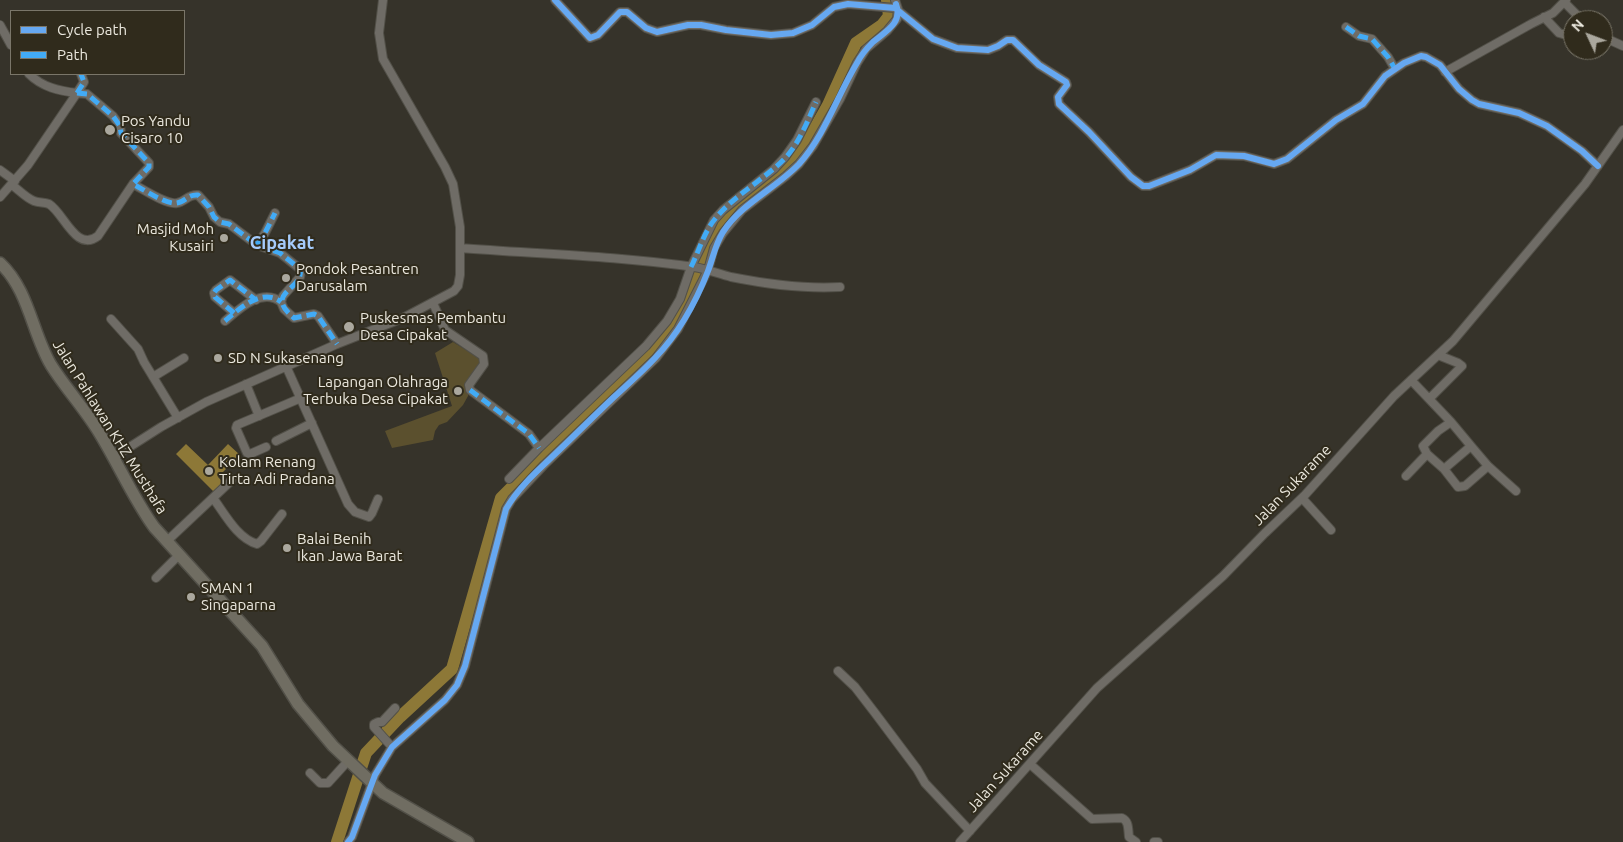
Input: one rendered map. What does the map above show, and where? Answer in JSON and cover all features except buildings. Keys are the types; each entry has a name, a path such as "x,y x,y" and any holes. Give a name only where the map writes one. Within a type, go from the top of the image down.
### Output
{"street":[{"path":"114,457 161,427 206,402 337,344 403,318 451,294 458,286 460,248 458,212 453,184 445,166 383,59 379,33 383,0"},
{"path":"554,0 590,38 598,35 620,12 626,12 646,28 657,32 688,25 701,25 771,35 792,33 812,25 834,7 848,4 893,6 933,39 957,48 988,50 1007,40 1013,40 1039,65 1066,82 1067,85 1058,97 1059,104 1089,132 1131,178 1143,186 1149,186 1190,170 1216,154 1244,156 1274,164 1287,159 1336,120 1363,104 1385,76 1394,69 1415,57 1421,56 1440,66 1472,100 1480,104 1519,113 1547,126 1582,151 1598,166"},
{"path":"1445,72 1553,13 1565,1"},
{"path":"348,842 352,837 370,781 392,747 445,700 457,685 465,666 506,508 543,464 656,358 678,329 706,270 714,248 730,223 742,210 799,164 813,146 866,49 894,24 897,19 893,6"},
{"path":"1544,17 1560,34 1563,35"},
{"path":"0,25 10,43"},
{"path":"1346,27 1358,36 1372,39 1388,57 1394,69"},
{"path":"0,170 35,202 50,204 74,233 86,241 92,241 98,236 133,184 149,167 149,163 121,132 120,126 112,116 87,94 46,86 30,75"},
{"path":"0,197 14,183 45,143 84,82 81,75"},
{"path":"509,479 646,346 667,321 680,299 714,220 723,210 785,157 797,140 816,102"},
{"name":"Jalan Sukarame","path":"960,842 1097,688 1223,576 1264,533 1302,498 1387,403 1453,342 1585,184 1623,130"},
{"path":"133,184 172,204 178,203 191,195 198,195 220,222 229,224 257,245 280,253 302,272 300,277 283,296 281,302 284,309 294,318 314,314 318,316 337,344"},
{"path":"257,245 275,213"},
{"path":"460,248 607,258 693,267 731,277 785,285 820,288 840,287"},
{"name":"Jalan Pahlawan KHZ Musthafa","path":"0,263 14,279 51,365 100,432 140,508 167,541 262,646 306,715 350,763 370,781 397,802 468,842"},
{"path":"234,313 214,294 216,290 230,280 256,300"},
{"path":"224,321 256,300 268,296 281,302"},
{"path":"433,303 445,330 483,356 484,364 469,385 470,390 529,434 535,452 543,464"},
{"path":"111,319 138,349 178,418"},
{"path":"1429,399 1462,366 1438,355"},
{"path":"153,377 184,358"},
{"path":"286,366 348,504 355,512 368,517 372,513 378,499"},
{"path":"1411,380 1451,422 1488,466 1516,491"},
{"path":"246,384 259,416"},
{"path":"266,447 250,454 247,453 236,428 237,425 301,398"},
{"path":"1451,422 1424,443 1423,446 1427,454 1444,469 1458,487 1462,488 1488,466"},
{"path":"276,441 312,424"},
{"path":"1444,469 1471,446"},
{"path":"1406,476 1427,454"},
{"path":"167,541 233,479"},
{"path":"212,498 235,529 250,542 257,544 282,514"},
{"path":"1302,498 1330,530"},
{"path":"156,578 180,554"},
{"path":"838,671 855,687 876,713 925,783 970,831"},
{"path":"392,747 374,724 382,722 395,708"},
{"path":"310,774 320,783 328,783 350,763"},
{"path":"1030,764 1092,819 1125,819 1128,824 1129,836 1136,842"}],"shaded area":[{"name":"Lapangan Olahraga Terbuka Desa Cipakat","path":"453,342 484,361 470,386 468,396 463,405 447,422 439,425 433,440 392,448 385,431 452,406 435,353"},
{"name":"Kolam Renang Tirta Adi Pradana","path":"186,444 208,465 228,444 240,455 218,477 224,483 215,493 176,454"}],"waterway":[{"path":"337,842 366,753 400,717 452,669 501,498 676,323 712,235 720,222 730,210 793,162 802,151 828,105 856,43 882,25 889,16 887,0"}],"marked path":[{"path":"1346,27 1359,36 1372,39 1388,57 1395,69"},
{"path":"77,93 84,82 81,75"},
{"path":"77,93 87,94 113,116 120,126 121,133 149,163 149,167 133,184 172,203 198,195 220,222 229,224 257,245 280,253 300,269 300,276 297,282 283,297 282,302 285,309 294,318 314,314 318,316 337,344"},
{"path":"691,267 711,224 723,210 787,156 800,137 816,102"},
{"path":"257,245 275,213"},
{"path":"234,313 215,297 214,293 230,280 256,300"},
{"path":"225,321 251,301 259,298 274,298 281,302"},
{"path":"470,390 529,434 539,448"}],"cycle path":[{"path":"555,0 590,38 598,35 620,12 627,12 646,28 657,32 688,25 701,25 771,35 793,33 812,25 834,7 848,4 895,8 933,39 957,48 988,50 1007,40 1013,40 1039,65 1066,82 1067,85 1058,97 1059,104 1089,132 1131,177 1143,186 1149,186 1190,170 1216,155 1244,156 1274,164 1287,159 1336,120 1363,104 1385,76 1404,63 1421,56 1440,65 1459,89 1472,100 1479,104 1519,113 1547,126 1582,151 1598,166"},
{"path":"348,842 352,837 375,775 392,747 445,700 457,685 465,666 506,509 511,501 522,487 645,368 671,339 686,317 698,294 723,232 749,204 790,173 808,153 824,128 860,57 895,21 898,11 896,4"}],"place":[{"name":"Pos Yandu Cisaro 10","path":"110,130"},
{"name":"Masjid Moh Kusairi","path":"224,238"},
{"name":"Pondok Pesantren Darusalam","path":"286,278"},
{"name":"Puskesmas Pembantu Desa Cipakat","path":"349,327"},
{"name":"SD N Sukasenang","path":"218,358"},
{"name":"Lapangan Olahraga Terbuka Desa Cipakat","path":"458,391"},
{"name":"Kolam Renang Tirta Adi Pradana","path":"209,471"},
{"name":"Balai Benih Ikan Jawa Barat","path":"287,548"},
{"name":"SMAN 1 Singaparna","path":"191,597"}],"district":[{"name":"Cipakat","path":"282,243"}]}
